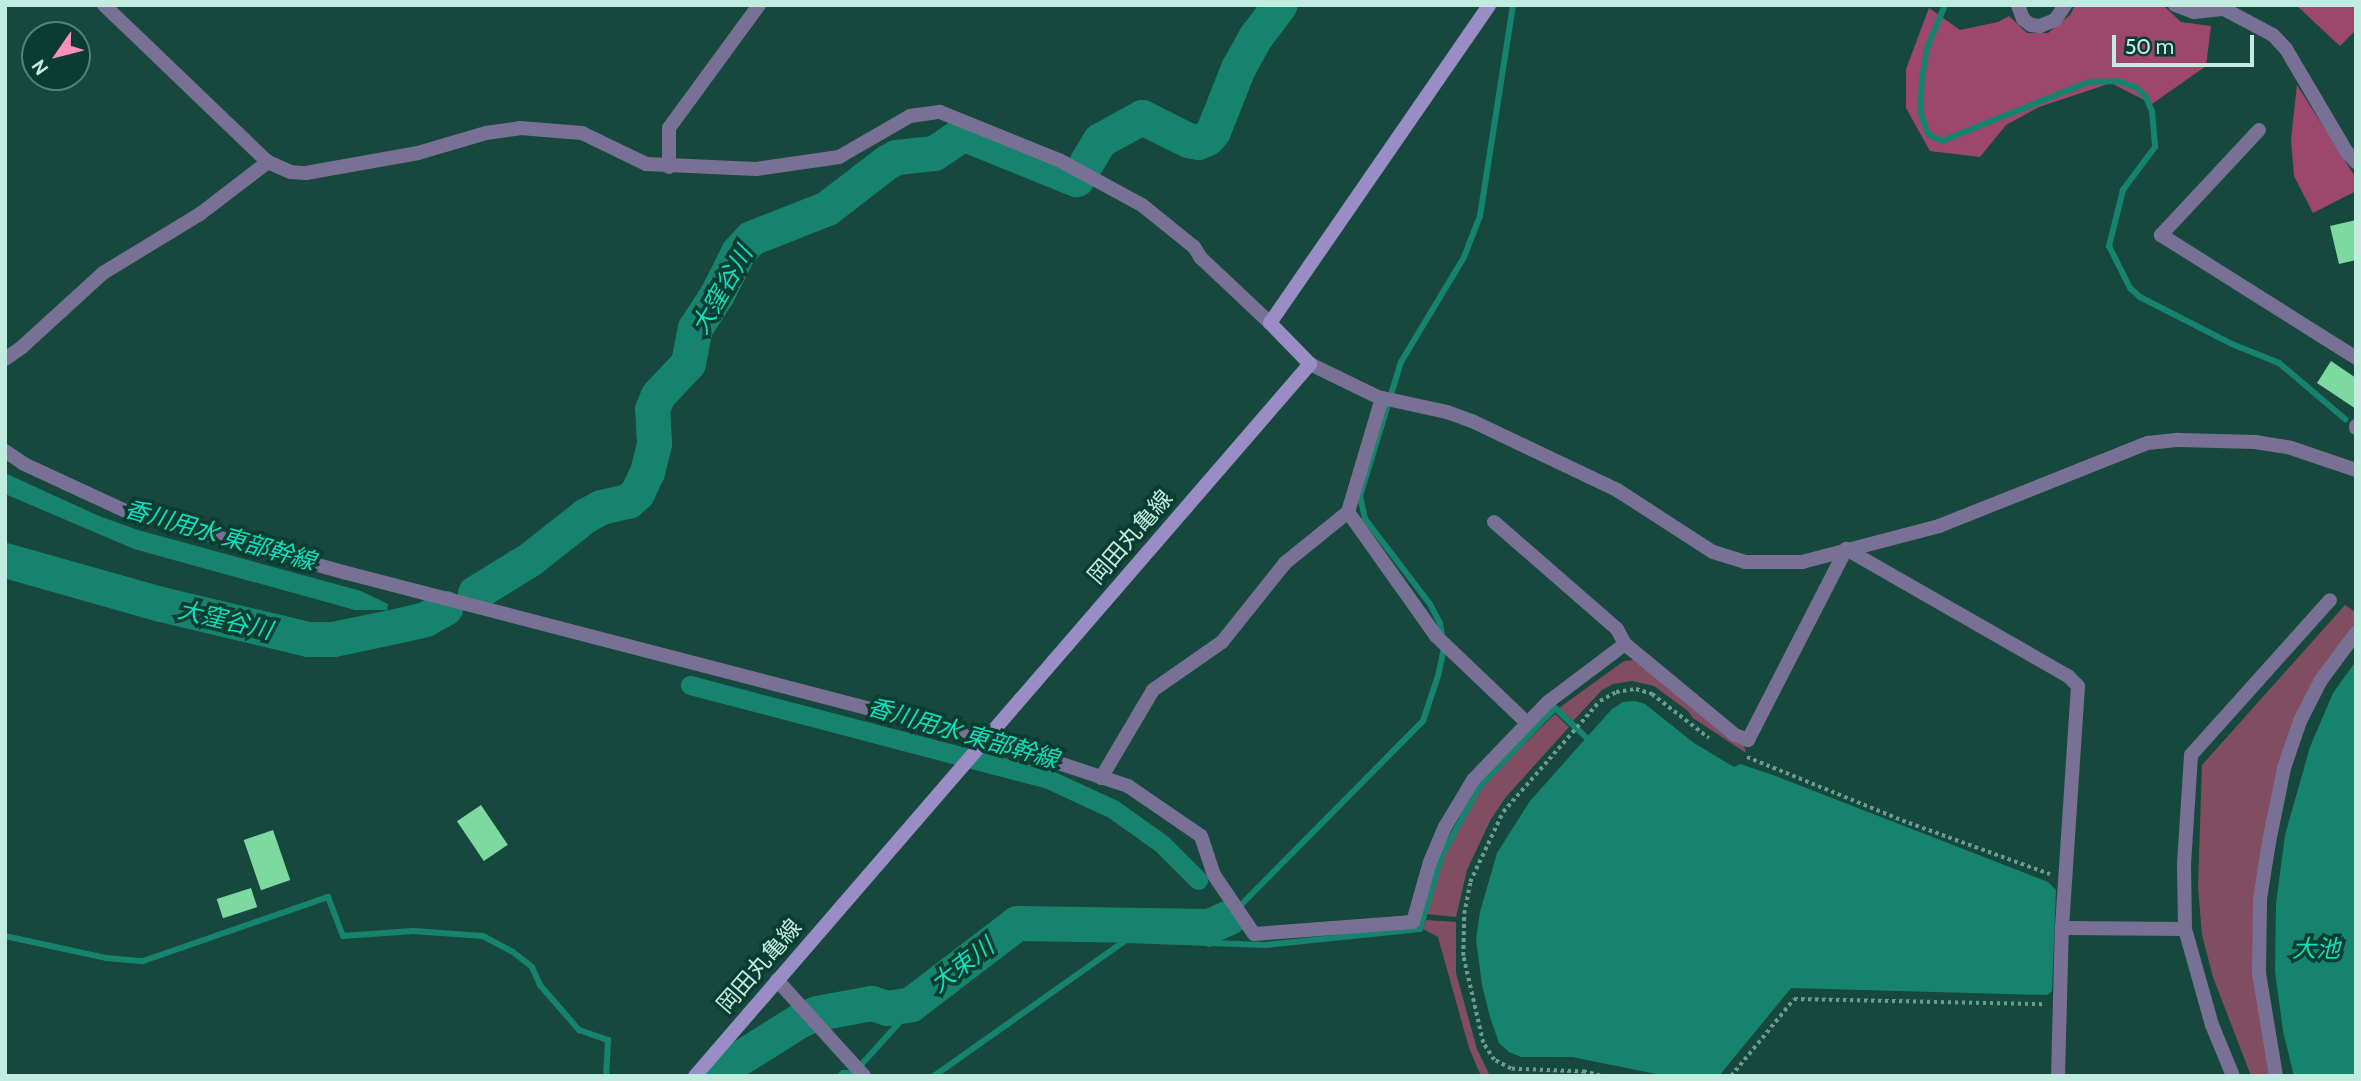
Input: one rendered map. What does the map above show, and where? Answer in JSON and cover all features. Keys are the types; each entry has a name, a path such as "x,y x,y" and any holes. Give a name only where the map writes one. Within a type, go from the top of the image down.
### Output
{"main road":[{"path":"1310,364 1270,323 1489,5"},
{"name":"岡田丸亀線","path":"695,1076 1310,364"}],"street":[{"path":"104,5 268,162 290,172 306,173 418,153 486,133 520,128 582,133 601,139 646,164 756,169 839,157 910,116 940,112 1059,160 1142,205 1194,247 1201,258 1270,323"},
{"path":"669,167 669,128 759,5"},
{"path":"2018,5 2023,19 2031,25 2040,26 2055,20 2064,5"},
{"path":"2175,5 2194,12 2224,9 2273,35 2286,49 2346,151 2356,162"},
{"path":"2259,130 2161,235 2356,358"},
{"path":"5,359 22,347 103,273 200,214 268,162"},
{"path":"1310,364 1388,399 1447,412 1472,421 1605,484 1713,552 1730,559 1783,564 1802,562 1938,526 2148,443 2179,440 2255,442 2291,448 2356,470"},
{"path":"1101,778 1153,690 1222,642 1285,562 1348,512 1388,399"},
{"path":"5,451 34,470 128,512 1128,786 1201,836 1214,875 1254,934 1413,922 1430,862 1445,827 1473,780 1557,694 1625,644"},
{"path":"1348,512 1436,636 1527,723"},
{"path":"1494,522 1617,629 1625,644 1735,735 1748,740 1846,549"},
{"path":"1846,549 2068,676 2078,686 2064,880 2058,1076"},
{"path":"2233,1076 2208,1012 2185,929 2184,864 2191,755 2330,600"},
{"path":"2276,1076 2259,973 2260,899 2269,842 2284,768 2300,721 2321,680 2356,633"},
{"path":"2062,928 2185,929"},
{"path":"778,980 860,1071"}],"path":[{"path":"1600,1076 1585,1072 1511,1069 1494,1060 1483,1043 1463,956 1464,914 1470,882 1503,812 1600,701 1616,692 1636,689 1652,694 1712,739"},
{"path":"1741,754 1825,790 2064,880"},
{"path":"1731,1076 1794,999 2059,1005"},
{"path":"1506,1076 1511,1069"}],"shaded area":[{"path":"2075,5 2163,5 2181,22 2211,26 2206,66 2152,104 2111,83 2039,107 2006,125 1980,157 1930,151 1906,108 1906,69 1929,8 1960,30 1998,22 2009,16 2027,33 2048,33 2070,15"},
{"path":"2296,5 2356,5 2356,30 2340,46"},
{"path":"2297,85 2356,178 2356,191 2313,213 2294,176 2291,139"},
{"path":"2345,605 2354,611 2356,609 2356,626 2306,696 2258,888 2272,1076 2251,1076 2213,977 2202,935 2198,887 2202,765"},
{"path":"1634,660 1744,746 1746,753 1693,718 1688,711 1654,686 1632,681 1613,684 1602,690 1573,721 1559,708 1624,661"},
{"path":"1555,714 1569,727 1506,797 1491,819 1467,870 1456,917 1426,914 1444,856 1482,786"},
{"path":"1426,920 1456,922 1456,973 1477,1049 1490,1076 1481,1076 1469,1048 1438,937 1423,929"}],"water":[{"path":"5,473 99,516 138,530 361,591 388,604 387,610 355,610 134,549 5,494"},
{"name":"大池","path":"2356,661 2356,1076 2294,1076 2283,1031 2275,971 2276,904 2285,835 2310,747 2333,693"},
{"path":"1623,702 1645,704 1694,743 1734,767 1740,764 1773,775 2048,882 2056,890 2052,991 2047,995 1791,988 1719,1076 1666,1076 1572,1057 1521,1057 1509,1052 1499,1043 1490,1017 1482,985 1476,939 1480,912 1497,853 1530,801 1612,709"}],"building":[{"path":"2356,220 2356,260 2339,264 2330,226"},
{"path":"2331,361 2356,378 2356,409 2317,383"},
{"path":"481,805 508,845 484,861 457,821"},
{"path":"273,830 290,880 261,890 244,840"},
{"path":"251,888 257,907 223,918 217,899"}],"waterway":[{"name":"大窪谷川","path":"1086,163 1100,140 1142,117 1188,140 1198,142 1207,138 1213,131 1238,68 1256,36 1279,5"},
{"path":"1229,917 1423,721 1438,676 1444,648 1440,623 1430,604 1365,519 1360,496 1401,362 1464,257 1480,216 1513,5"},
{"path":"1945,5 1927,48 1922,78 1920,111 1928,134 1942,141 2089,82 2118,81 2137,88 2146,97 2152,111 2155,147 2123,190 2109,246 2130,288 2140,297 2232,344 2279,363 2345,419"},
{"name":"大窪谷川","path":"475,593 530,559 586,515 601,507 628,501 637,493 647,472 654,443 652,409 658,395 688,363 695,328 717,294 738,252 751,238 827,208 896,157 934,153 959,136 967,135 1076,179"},
{"name":"大窪谷川","path":"5,560 161,604 308,639 333,639 400,625 425,619 445,608"},
{"name":"香川用水 東部幹線","path":"690,685 1048,779 1113,809 1162,844 1198,880"},
{"path":"934,1076 1126,940 1266,945 1420,929 1442,855 1480,786 1555,708 1590,741"},
{"path":"5,936 106,958 143,961 328,897 343,936 413,931 483,936 513,952 532,967 540,985 579,1030 608,1040 606,1076"},
{"name":"大束川","path":"711,1076 800,1020 817,1013 871,1003 887,1008 911,1004 1017,923 1209,926 1229,917"},
{"path":"1209,926 1209,944"},
{"path":"851,1076 907,1014 1015,930 1031,927 1143,927"},
{"path":"840,1076 843,1073 854,1073"}]}
